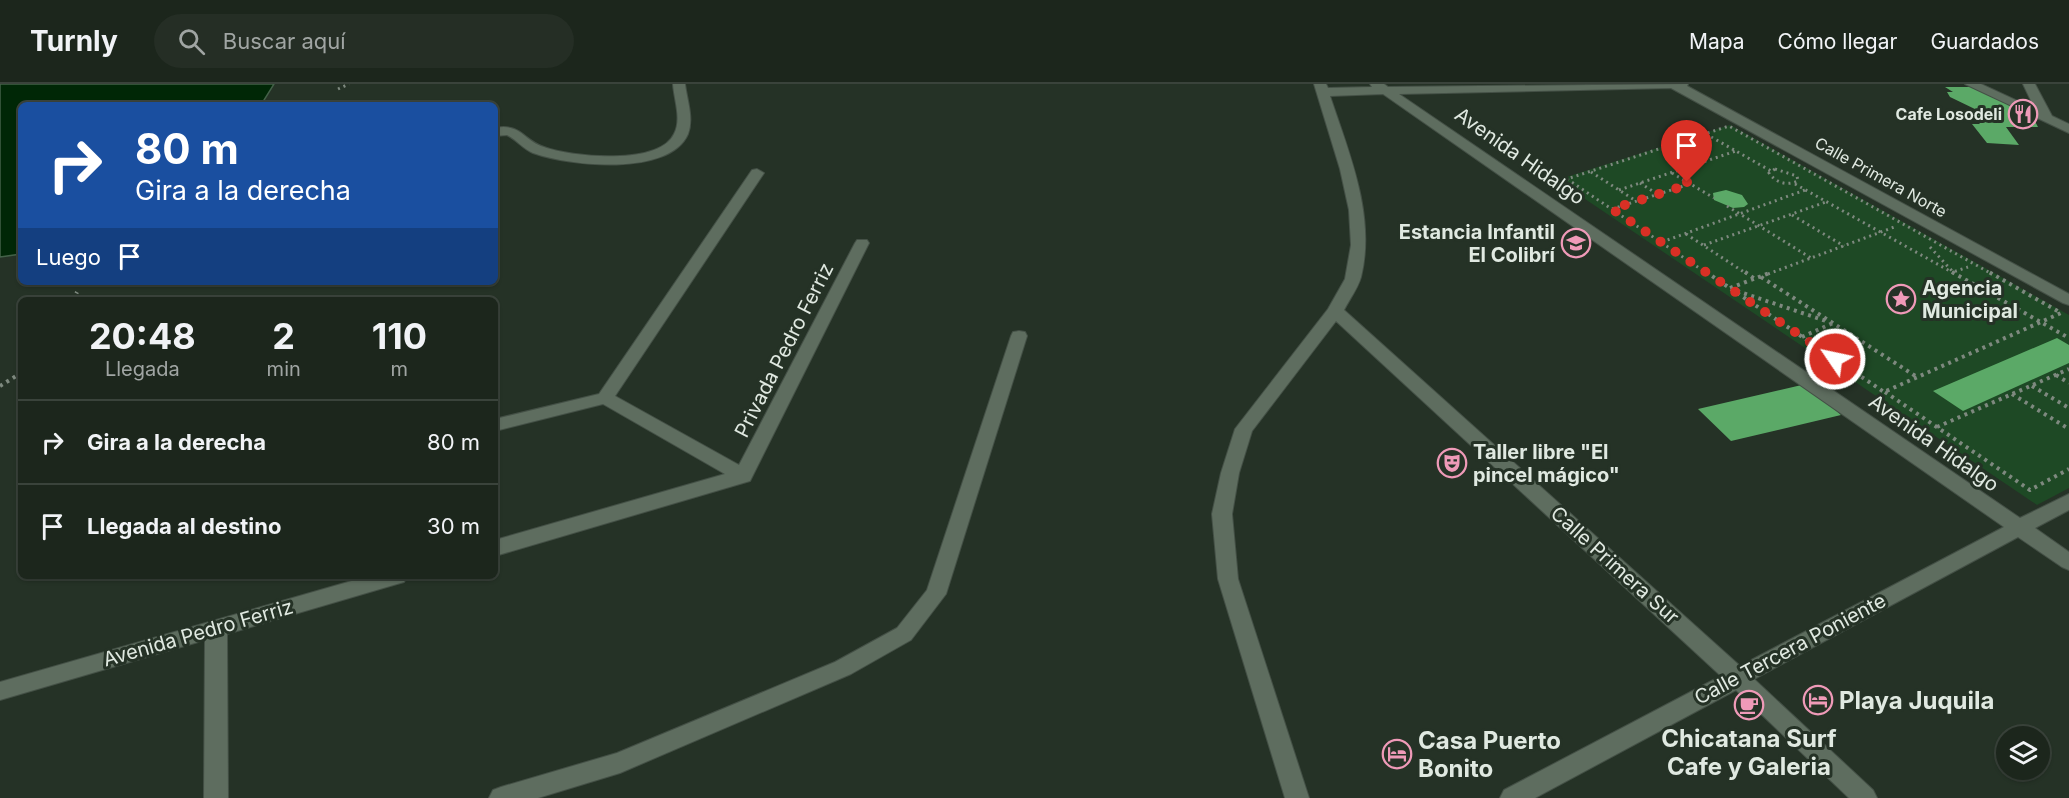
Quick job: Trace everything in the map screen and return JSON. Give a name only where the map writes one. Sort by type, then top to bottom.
[{"type":"street","points":[[498,131],[505,129],[517,133],[524,142],[536,150],[564,158],[652,156],[671,147],[682,133],[684,116],[679,84]]},
{"type":"street","points":[[1971,84],[2069,129]]},
{"type":"street","points":[[2029,84],[2046,117]]},
{"type":"street","points":[[1297,798],[1228,579],[1222,514],[1230,473],[1244,429],[1335,310],[1353,279],[1359,244],[1356,210],[1347,170],[1322,88],[1677,85]]},
{"type":"street","name":"Calle Primera Norte","points":[[1677,85],[2069,300]]},
{"type":"street","name":"Avenida Hidalgo","points":[[1383,88],[2069,562]]},
{"type":"street","points":[[498,424],[605,398],[757,173]]},
{"type":"street","name":"Privada Pedro Ferriz","points":[[743,476],[862,243]]},
{"type":"street","name":"Calle Primera Sur","points":[[1335,310],[1737,677],[1865,798]]},
{"type":"street","points":[[501,798],[620,763],[843,668],[904,634],[936,594],[1019,336]]},
{"type":"street","points":[[605,398],[743,476]]},
{"type":"street","points":[[498,547],[743,476]]},
{"type":"street","name":"Calle Tercera Poniente","points":[[1512,798],[2069,501]]},
{"type":"street","name":"Avenida Pedro Ferriz","points":[[0,691],[387,579]]},
{"type":"street","points":[[216,628],[216,798]]},
{"type":"path","points":[[338,89],[349,84]]},
{"type":"path","points":[[1884,392],[2061,313],[1729,126],[1567,179],[1662,242],[1802,337],[1884,392],[2031,490],[2069,469]]},
{"type":"path","points":[[1706,134],[1771,171],[1790,172],[1799,179],[1795,184]]},
{"type":"path","points":[[1666,147],[1696,164]]},
{"type":"path","points":[[1619,190],[1736,151]]},
{"type":"path","points":[[1590,171],[1636,201]]},
{"type":"path","points":[[1771,171],[1769,176],[1775,180],[1795,184],[1827,201],[2069,338]]},
{"type":"path","points":[[1671,172],[1714,198]]},
{"type":"path","points":[[1640,183],[1658,194]]},
{"type":"path","points":[[1612,209],[1690,184]]},
{"type":"path","points":[[1662,242],[1806,190]]},
{"type":"path","points":[[1704,245],[1827,201]]},
{"type":"path","points":[[1727,206],[1811,258]]},
{"type":"path","points":[[1791,214],[1844,246]]},
{"type":"path","points":[[1730,288],[1903,224]]},
{"type":"path","points":[[1915,231],[1953,272]]},
{"type":"path","points":[[1685,233],[1755,279]]},
{"type":"path","points":[[1953,272],[1974,264]]},
{"type":"path","points":[[1761,277],[1917,377]]},
{"type":"path","points":[[1730,288],[1833,323]]},
{"type":"path","points":[[74,297],[77,292]]},
{"type":"path","points":[[1802,337],[1833,323]]},
{"type":"path","points":[[1937,427],[2069,369]]},
{"type":"path","points":[[0,386],[18,375]]},
{"type":"path","points":[[2056,375],[2069,382]]},
{"type":"path","points":[[2031,386],[2069,408]]},
{"type":"path","points":[[2012,394],[2069,429]]},
{"type":"shaded area","points":[[0,84],[274,84],[263,102],[18,102],[18,254],[0,257]]},
{"type":"shaded area","points":[[1730,125],[2069,315],[2069,488],[2037,505],[1557,180]]},
{"type":"building","points":[[1945,87],[1973,87],[2031,114],[2038,127],[2006,127],[2019,145],[1987,143],[1972,124],[1980,124],[1970,113],[1979,111],[1950,97],[1947,92],[1953,92]]},
{"type":"building","points":[[1726,190],[1742,195],[1748,204],[1744,207],[1733,208],[1714,200],[1713,193]]},
{"type":"building","points":[[2057,338],[2069,345],[2069,363],[1963,411],[1933,391]]},
{"type":"building","points":[[1806,384],[1841,415],[1731,441],[1698,409]]},
{"type":"place","name":"Cafe Losodeli","points":[[2023,114]]},
{"type":"place","name":"Estancia Infantil El Colibrí","points":[[1576,243]]},
{"type":"place","name":"Agencia Municipal","points":[[1901,299]]},
{"type":"place","name":"Taller libre \"El pincel mágico\"","points":[[1452,463]]},
{"type":"place","name":"Playa Juquila","points":[[1818,700]]},
{"type":"place","name":"Chicatana Surf Cafe y Galeria","points":[[1749,705]]},
{"type":"place","name":"Casa Puerto Bonito","points":[[1397,754]]},
{"type":"route","points":[[1687,182],[1690,184],[1612,209],[1835,359]]}]
